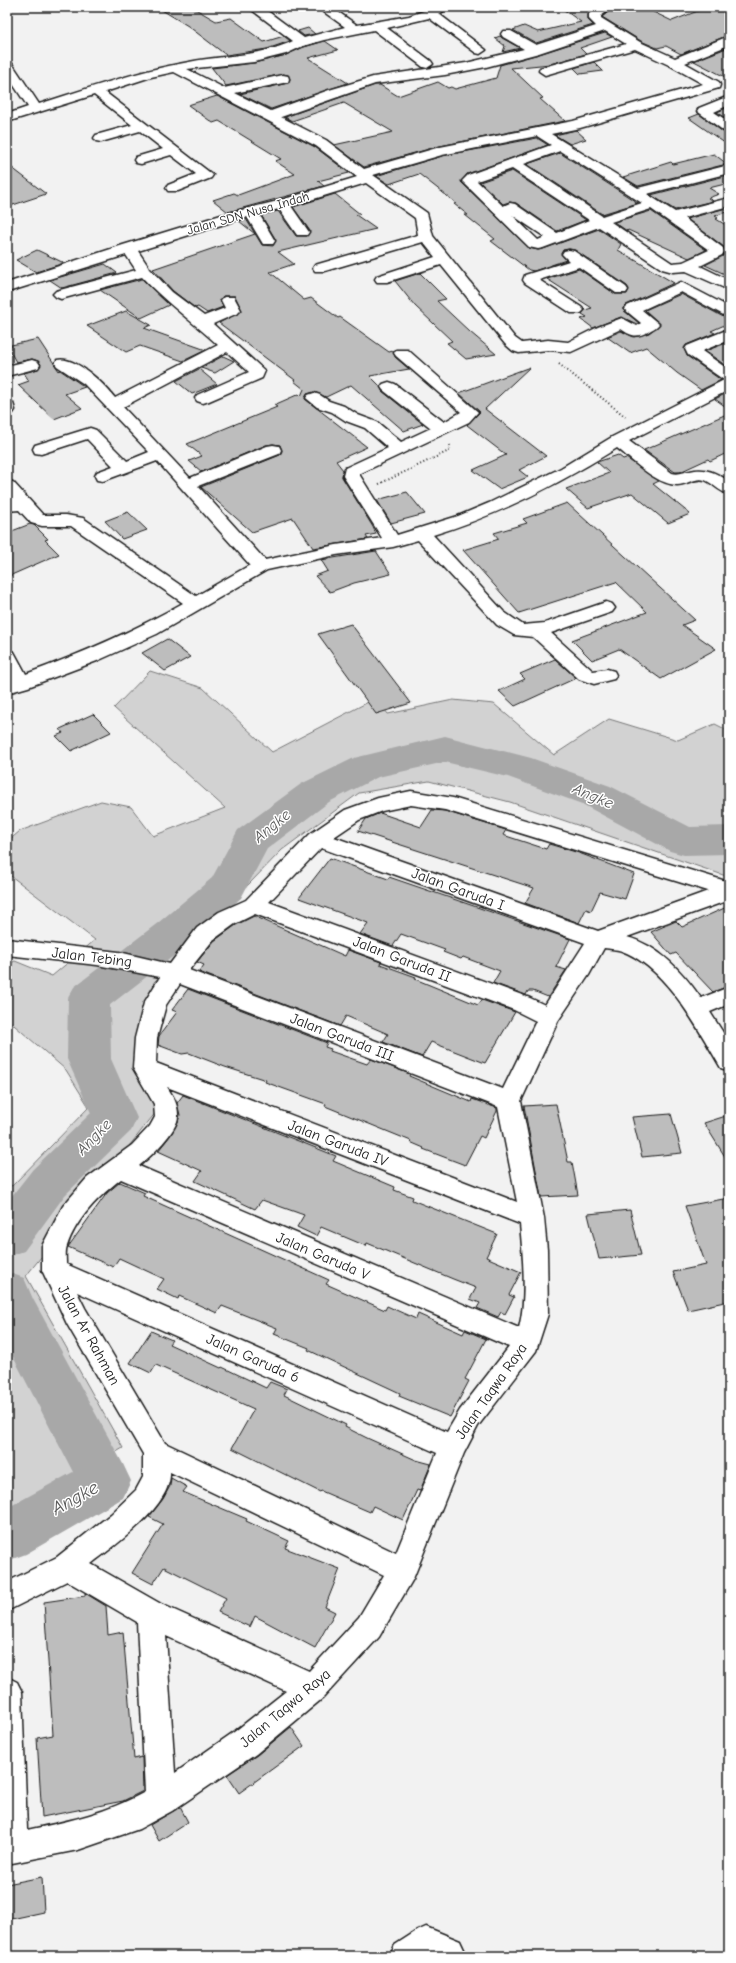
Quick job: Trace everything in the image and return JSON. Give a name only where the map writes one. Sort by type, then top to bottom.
[{"type":"street","points":[[254,7],[299,40],[299,43]]},
{"type":"street","points":[[323,7],[354,29]]},
{"type":"street","points":[[7,118],[148,74],[175,68],[254,58],[282,51],[299,43],[354,29],[378,27],[431,14],[444,7]]},
{"type":"street","points":[[607,7],[594,16],[606,27],[636,45],[676,63],[714,86],[729,92]]},
{"type":"street","points":[[431,14],[480,50]]},
{"type":"street","points":[[378,27],[427,64]]},
{"type":"street","points":[[270,116],[394,76],[445,71],[540,49],[606,27]]},
{"type":"street","points":[[507,34],[573,63]]},
{"type":"street","points":[[676,63],[729,40]]},
{"type":"street","points":[[545,71],[636,45]]},
{"type":"street","points":[[7,65],[36,109]]},
{"type":"street","points":[[175,68],[321,143],[422,216],[426,237],[514,345],[519,348],[548,345],[571,347],[603,330],[622,324],[636,332],[651,324],[632,309],[681,286],[729,313]]},
{"type":"street","points":[[223,92],[283,79]]},
{"type":"street","name":"Jalan SDN Nusa Indah","points":[[11,287],[128,248],[250,211],[283,204],[440,151],[575,125],[714,86]]},
{"type":"street","points":[[95,90],[206,175],[172,188]]},
{"type":"street","points":[[706,110],[729,100]]},
{"type":"street","points":[[706,110],[729,121]]},
{"type":"street","points":[[706,110],[704,112],[729,128]]},
{"type":"street","points":[[101,138],[142,126]]},
{"type":"street","points":[[513,163],[667,266],[675,268],[688,266],[717,252],[716,241],[671,217],[540,132]]},
{"type":"street","points":[[562,146],[469,180],[553,240],[580,262],[621,290]]},
{"type":"street","points":[[140,160],[174,150]]},
{"type":"street","points":[[634,192],[729,169]]},
{"type":"street","points":[[671,217],[729,202]]},
{"type":"street","points":[[283,204],[302,232]]},
{"type":"street","points":[[553,240],[652,204]]},
{"type":"street","points":[[250,211],[268,241]]},
{"type":"street","points":[[320,268],[426,237]]},
{"type":"street","points":[[128,248],[146,272],[167,295],[203,322],[256,369],[257,373],[248,380],[203,398]]},
{"type":"street","points":[[382,279],[443,259]]},
{"type":"street","points":[[576,310],[533,283],[530,278],[580,262]]},
{"type":"street","points":[[688,266],[729,286]]},
{"type":"street","points":[[61,294],[146,272]]},
{"type":"street","points":[[203,322],[232,310],[229,300]]},
{"type":"street","points":[[729,334],[693,349],[694,352],[729,378]]},
{"type":"street","points":[[113,406],[228,344]]},
{"type":"street","points":[[393,542],[351,476],[351,472],[398,448],[463,419],[470,412],[402,353]]},
{"type":"street","points":[[63,363],[90,381],[106,396],[113,406],[160,454],[262,566]]},
{"type":"street","points":[[7,370],[32,364]]},
{"type":"street","points":[[7,656],[14,685],[90,658],[150,630],[262,566],[328,552],[393,542],[464,520],[528,492],[567,472],[618,440],[729,384]]},
{"type":"street","points":[[389,387],[440,430]]},
{"type":"street","points":[[314,398],[323,404],[338,409],[346,415],[371,425],[398,448]]},
{"type":"street","points":[[41,449],[90,434],[124,468]]},
{"type":"street","points":[[618,440],[666,477],[678,480],[693,475],[708,475],[727,485]]},
{"type":"street","points":[[187,485],[274,450]]},
{"type":"street","points":[[103,476],[160,454]]},
{"type":"street","points":[[7,486],[15,505],[34,518],[39,520],[67,519],[77,522],[196,604]]},
{"type":"street","points":[[422,534],[507,625],[522,632],[537,631],[606,608]]},
{"type":"street","points":[[537,631],[586,675],[594,678],[607,675]]},
{"type":"street","points":[[144,1068],[146,1038],[155,1003],[175,973],[205,934],[227,918],[254,905],[317,839],[352,815],[378,805],[411,798],[446,803],[729,891]]},
{"type":"street","name":"Jalan Garuda I","points":[[317,839],[598,939]]},
{"type":"street","points":[[509,1101],[549,1017],[581,969],[598,939],[729,891]]},
{"type":"street","name":"Jalan Garuda II","points":[[254,905],[493,993],[549,1017]]},
{"type":"street","points":[[598,939],[628,945],[649,958],[665,971],[696,1009],[729,1062]]},
{"type":"street","name":"Jalan Tebing","points":[[7,947],[95,956],[148,965],[175,973]]},
{"type":"street","name":"Jalan Garuda III","points":[[175,973],[509,1101]]},
{"type":"street","points":[[696,1009],[729,995]]},
{"type":"street","name":"Jalan Ar Rahman","points":[[7,1597],[68,1566],[121,1523],[146,1499],[157,1478],[156,1452],[76,1316],[54,1270],[54,1246],[72,1213],[96,1185],[140,1152],[158,1133],[167,1117],[165,1103],[144,1068]]},
{"type":"street","name":"Jalan Garuda IV","points":[[144,1068],[532,1218]]},
{"type":"street","name":"Jalan Taqwa Raya","points":[[10,1848],[78,1835],[121,1821],[161,1800],[245,1743],[313,1688],[369,1627],[403,1570],[453,1447],[469,1418],[527,1343],[535,1314],[536,1284],[532,1218],[509,1101]]},
{"type":"street","name":"Jalan Garuda V","points":[[119,1168],[527,1343]]},
{"type":"street","name":"Jalan Garuda 6","points":[[54,1270],[453,1447]]},
{"type":"street","points":[[156,1452],[403,1570]]},
{"type":"street","points":[[68,1566],[151,1614],[313,1688]]},
{"type":"street","points":[[151,1614],[161,1800]]},
{"type":"street","points":[[7,1692],[10,1848]]},
{"type":"street","points":[[406,1956],[426,1943],[449,1952],[452,1956]]},
{"type":"path","points":[[537,347],[641,428]]},
{"type":"path","points":[[362,492],[451,450],[451,446],[440,430]]},
{"type":"shaded area","points":[[150,671],[203,688],[272,752],[376,698],[388,714],[453,700],[494,704],[554,755],[609,719],[678,740],[715,724],[729,731],[729,877],[510,802],[429,781],[359,793],[282,850],[154,982],[150,1061],[160,1107],[26,1276],[123,1448],[7,1517],[7,1183],[12,1186],[89,1107],[66,1070],[7,1019],[7,965],[15,961],[52,976],[95,940],[7,873],[7,842],[20,831],[101,801],[131,807],[153,836],[225,808],[114,708]]},
{"type":"building","points":[[157,7],[192,7],[216,21],[231,18],[264,42],[284,36],[290,41],[267,49],[226,55],[188,26]]},
{"type":"building","points":[[560,7],[596,7],[588,14],[588,20],[593,25],[536,43],[513,30],[524,26],[538,32],[581,22]]},
{"type":"building","points":[[614,7],[643,7],[672,21],[708,7],[729,7],[729,35],[681,54],[666,46],[657,48],[641,41],[602,17]]},
{"type":"building","points":[[308,28],[315,34],[304,36],[298,31]]},
{"type":"building","points":[[605,33],[612,37],[580,48],[586,54],[550,64],[511,68],[543,98],[540,99],[565,121],[440,146],[364,167],[334,145],[393,132],[344,103],[292,121],[285,117],[375,85],[380,85],[398,96],[438,82],[448,88],[451,87],[455,89],[496,78],[500,65]]},
{"type":"building","points":[[500,36],[520,48],[503,52],[505,46],[495,38]]},
{"type":"building","points":[[325,41],[338,50],[308,58],[348,83],[271,109],[240,94],[288,83],[290,79],[288,75],[283,74],[226,86],[212,68],[254,63],[286,55],[304,47]]},
{"type":"building","points":[[729,47],[729,79],[694,61]]},
{"type":"building","points":[[594,62],[603,71],[580,74],[574,68]]},
{"type":"building","points":[[217,96],[315,147],[349,173],[318,181],[324,186],[228,212],[213,200],[234,193],[238,195],[295,174],[275,161],[281,159],[219,121],[213,123],[188,105]]},
{"type":"building","points":[[729,107],[729,120],[717,112]]},
{"type":"building","points":[[699,114],[723,132],[729,133],[729,146],[689,118]]},
{"type":"building","points":[[576,130],[586,139],[570,144],[555,135]]},
{"type":"building","points":[[537,138],[548,145],[467,174],[461,182],[529,248],[538,250],[543,249],[599,229],[621,244],[618,250],[674,283],[626,305],[623,308],[623,310],[639,323],[637,324],[621,317],[593,328],[581,319],[587,317],[582,314],[585,310],[592,308],[547,279],[579,269],[615,294],[627,294],[629,289],[627,286],[575,250],[563,250],[561,254],[566,260],[534,271],[529,270],[491,241],[495,239],[465,215],[468,215],[454,204],[456,203],[419,174],[389,184],[376,176],[442,156]]},
{"type":"building","points":[[560,153],[638,203],[602,214],[527,164]]},
{"type":"building","points":[[714,154],[727,164],[638,186],[623,177],[671,162],[673,164]]},
{"type":"building","points":[[7,164],[46,194],[7,207]]},
{"type":"building","points":[[512,171],[586,220],[557,231],[516,203],[509,202],[503,204],[480,182]]},
{"type":"building","points":[[729,175],[729,183],[709,188],[719,194],[708,198],[713,201],[675,210],[651,195]]},
{"type":"building","points":[[335,194],[360,214],[356,215],[376,229],[278,252],[294,264],[270,272],[304,300],[311,298],[389,352],[393,351],[395,357],[409,369],[370,376],[380,386],[382,391],[423,424],[404,431],[351,385],[326,397],[314,392],[307,394],[305,399],[367,447],[336,461],[343,470],[342,477],[376,534],[366,536],[368,539],[313,548],[293,518],[252,532],[201,487],[280,455],[282,451],[280,445],[266,445],[202,472],[189,461],[202,456],[187,444],[277,407],[274,405],[299,394],[301,396],[304,389],[294,381],[295,380],[219,323],[242,311],[235,296],[223,296],[220,300],[223,307],[207,313],[198,307],[195,308],[173,291],[153,269],[255,234],[239,221],[246,219],[262,245],[273,246],[276,240],[261,215],[278,211],[296,236],[307,236],[310,231],[293,207]]},
{"type":"building","points":[[726,208],[729,211],[715,216],[718,218],[716,219],[729,227],[729,276],[705,265],[723,256],[725,252],[724,247],[687,219]]},
{"type":"building","points":[[651,211],[706,250],[689,258],[628,230],[627,231],[614,222]]},
{"type":"building","points":[[37,250],[64,263],[36,272],[16,260]]},
{"type":"building","points":[[105,264],[117,273],[62,288],[50,280]]},
{"type":"building","points":[[420,273],[446,299],[437,301],[496,354],[466,359],[447,343],[452,341],[415,306],[395,281]]},
{"type":"building","points":[[142,279],[169,305],[141,318],[100,290]]},
{"type":"building","points":[[681,294],[729,320],[729,323],[711,331],[715,333],[686,345],[684,348],[687,356],[721,380],[701,390],[677,373],[646,347],[630,353],[607,337],[621,331],[634,337],[649,333],[660,324],[645,310]]},
{"type":"building","points":[[126,311],[151,325],[144,328],[206,350],[183,361],[140,346],[126,352],[87,326]]},
{"type":"building","points":[[38,339],[59,371],[60,370],[85,387],[65,394],[82,408],[54,419],[18,385],[29,381],[24,373],[38,369],[41,364],[32,359],[16,362],[7,346]]},
{"type":"building","points":[[729,342],[729,368],[705,351]]},
{"type":"building","points":[[223,356],[234,361],[215,373],[201,368]]},
{"type":"building","points":[[530,367],[485,409],[546,456],[519,470],[528,477],[499,489],[473,470],[506,455],[467,425],[480,412],[459,393]]},
{"type":"building","points":[[199,369],[217,384],[192,394],[176,381]]},
{"type":"building","points":[[729,392],[729,409],[715,399]]},
{"type":"building","points":[[729,413],[729,452],[710,461],[708,459],[680,472],[675,472],[644,450]]},
{"type":"building","points":[[618,455],[623,459],[626,458],[659,481],[653,484],[690,514],[668,523],[632,493],[588,508],[566,489],[609,473],[597,462]]},
{"type":"building","points":[[407,492],[425,514],[391,523],[377,500]]},
{"type":"building","points":[[567,503],[695,620],[682,625],[716,649],[661,679],[619,649],[592,660],[572,640],[647,612],[616,582],[519,613],[463,550],[499,539],[494,533],[527,523],[523,519]]},
{"type":"building","points":[[128,512],[147,530],[122,539],[105,521]]},
{"type":"building","points":[[30,524],[34,525],[48,539],[45,540],[59,554],[7,577],[7,533]]},
{"type":"building","points":[[376,551],[391,574],[354,583],[330,592],[315,576],[328,571],[321,560]]},
{"type":"building","points":[[351,624],[411,703],[376,714],[318,634]]},
{"type":"building","points":[[167,639],[190,657],[165,671],[142,653]]},
{"type":"building","points":[[555,659],[576,678],[515,706],[499,691],[525,679],[520,674]]},
{"type":"building","points":[[93,714],[111,732],[71,751],[56,736],[63,733],[60,729]]},
{"type":"building","points":[[432,810],[445,811],[506,830],[503,835],[546,849],[549,844],[579,853],[634,874],[625,899],[600,892],[591,911],[586,909],[579,923],[525,903],[534,888],[358,831],[366,819],[380,813],[421,827]]},
{"type":"building","points":[[330,858],[388,879],[389,877],[570,939],[556,967],[566,970],[548,997],[533,991],[528,991],[526,995],[493,983],[500,971],[463,957],[461,959],[443,952],[445,950],[401,934],[393,946],[360,934],[368,923],[299,898]]},
{"type":"building","points":[[729,906],[729,986],[713,992],[676,953],[671,955],[651,932],[676,921],[682,927]]},
{"type":"building","points":[[254,916],[345,956],[348,950],[381,962],[380,964],[416,977],[415,979],[478,1005],[482,1000],[515,1012],[485,1063],[431,1042],[422,1057],[383,1042],[388,1034],[346,1016],[340,1026],[199,972],[204,965],[197,962],[214,941],[236,925]]},
{"type":"building","points":[[188,989],[327,1043],[325,1047],[331,1049],[330,1051],[367,1064],[371,1059],[410,1074],[409,1076],[471,1102],[472,1099],[497,1108],[497,1111],[484,1138],[480,1136],[465,1165],[423,1149],[424,1148],[410,1142],[411,1141],[325,1106],[326,1104],[265,1082],[266,1080],[225,1067],[189,1053],[182,1054],[158,1045],[159,1036],[177,1012],[172,1010]]},
{"type":"building","points":[[183,1095],[336,1156],[333,1161],[395,1187],[394,1190],[413,1197],[412,1200],[497,1234],[486,1257],[521,1272],[509,1295],[514,1297],[505,1314],[501,1312],[498,1317],[477,1308],[480,1303],[470,1299],[476,1288],[367,1243],[366,1246],[321,1227],[316,1236],[297,1227],[304,1215],[262,1200],[255,1209],[195,1181],[202,1171],[158,1151],[170,1136],[178,1122],[180,1115],[177,1103]]},
{"type":"building","points":[[556,1104],[568,1162],[572,1162],[578,1195],[541,1197],[524,1106]]},
{"type":"building","points":[[671,1114],[682,1153],[642,1157],[632,1117]]},
{"type":"building","points":[[729,1115],[729,1163],[704,1123]]},
{"type":"building","points":[[120,1182],[145,1193],[143,1196],[329,1280],[326,1284],[385,1310],[387,1306],[416,1319],[418,1314],[463,1334],[465,1330],[486,1339],[465,1379],[469,1381],[450,1417],[399,1396],[400,1393],[308,1350],[309,1348],[274,1334],[277,1328],[222,1306],[217,1313],[179,1296],[178,1299],[157,1289],[164,1279],[119,1258],[113,1267],[68,1247],[107,1193]]},
{"type":"building","points":[[729,1198],[729,1301],[688,1310],[673,1272],[706,1265],[685,1206]]},
{"type":"building","points":[[630,1210],[641,1255],[599,1259],[588,1214]]},
{"type":"building","points":[[151,1331],[172,1340],[169,1344],[266,1388],[270,1382],[287,1389],[284,1395],[346,1425],[345,1427],[416,1460],[431,1464],[420,1491],[417,1490],[403,1520],[373,1506],[370,1512],[321,1491],[320,1492],[232,1448],[254,1409],[156,1365],[151,1373],[130,1363]]},
{"type":"building","points":[[171,1478],[187,1487],[183,1492],[247,1519],[246,1521],[289,1541],[285,1548],[340,1569],[325,1607],[335,1612],[315,1648],[255,1616],[250,1627],[218,1612],[226,1598],[164,1567],[153,1584],[132,1573],[163,1524],[149,1517],[163,1499],[170,1486]]},
{"type":"building","points":[[85,1593],[106,1606],[108,1635],[123,1632],[134,1759],[142,1757],[143,1791],[123,1801],[42,1817],[37,1738],[53,1735],[44,1602],[85,1596]]},
{"type":"building","points":[[291,1727],[304,1746],[239,1793],[227,1775],[257,1755]]},
{"type":"building","points":[[180,1807],[188,1822],[159,1841],[150,1825]]},
{"type":"building","points":[[42,1877],[44,1912],[7,1920],[7,1884]]},
{"type":"waterway","name":"Angke","points":[[7,1237],[49,1182],[115,1118],[89,1059],[89,998],[174,933],[227,888],[252,840],[315,793],[367,767],[445,749],[518,767],[596,795],[684,841],[729,840]]},
{"type":"waterway","name":"Angke","points":[[7,1293],[10,1303],[105,1481],[7,1536]]}]
